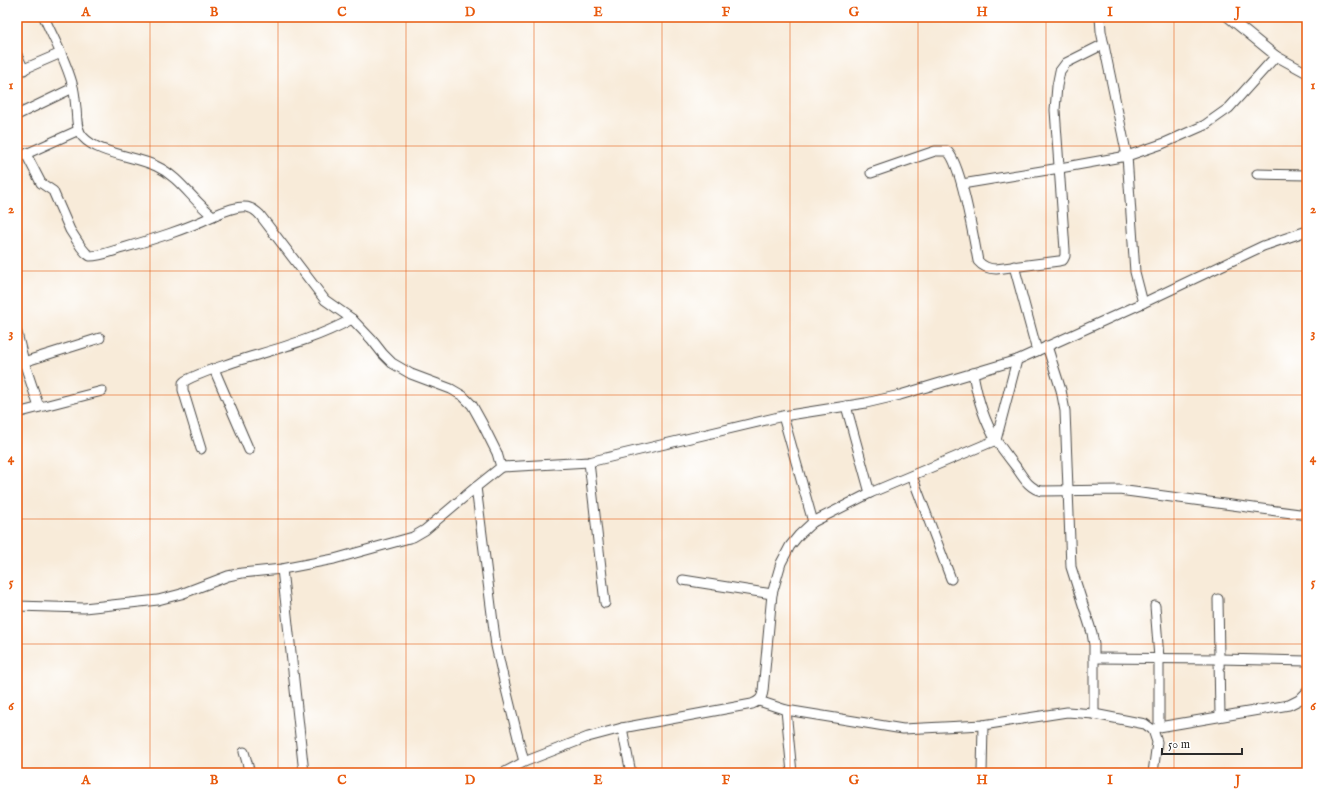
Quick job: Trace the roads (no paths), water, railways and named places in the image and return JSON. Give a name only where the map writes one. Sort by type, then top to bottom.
[{"type":"street","points":[[44,17],[65,62],[73,88],[78,130],[83,137],[94,146],[141,160],[166,171],[213,216]]},
{"type":"street","points":[[1100,17],[1104,44],[1127,156],[1135,272],[1143,303]]},
{"type":"street","points":[[1228,17],[1276,56],[1307,73]]},
{"type":"street","points":[[871,173],[935,151],[947,151],[953,157],[956,164],[962,184],[978,261],[983,266],[991,269],[1063,260],[1065,256],[1055,97],[1060,71],[1066,63],[1104,44]]},
{"type":"street","points":[[17,55],[20,71],[61,53]]},
{"type":"street","points":[[962,184],[1127,156],[1162,144],[1205,125],[1229,108],[1276,56]]},
{"type":"street","points":[[17,115],[73,88]]},
{"type":"street","points":[[78,130],[21,156],[41,183],[53,191],[70,230],[86,253],[90,256],[105,254],[152,240],[192,226],[213,216],[243,207],[248,207],[255,210],[325,300],[352,319],[392,363],[412,374],[451,389],[464,396],[472,405],[482,422],[502,467]]},
{"type":"street","points":[[1257,174],[1307,175]]},
{"type":"street","points":[[17,606],[84,608],[158,600],[180,594],[235,574],[282,569],[334,559],[413,538],[431,526],[476,487],[502,467],[589,462],[783,416],[866,403],[900,395],[1017,360],[1143,303],[1263,246],[1307,232]]},
{"type":"street","points":[[1014,266],[1036,351]]},
{"type":"street","points":[[201,449],[183,390],[183,383],[190,378],[214,369],[304,341],[352,319]]},
{"type":"street","points":[[17,333],[21,363],[39,407]]},
{"type":"street","points":[[21,363],[100,338]]},
{"type":"street","points":[[1047,346],[1061,390],[1065,411],[1071,567],[1092,633],[1094,658],[1094,714]]},
{"type":"street","points":[[996,440],[1017,360]]},
{"type":"street","points":[[214,369],[249,450]]},
{"type":"street","points":[[973,373],[986,422],[996,440],[1032,487],[1036,490],[1119,490],[1307,515]]},
{"type":"street","points":[[17,413],[102,391]]},
{"type":"street","points":[[846,406],[870,493]]},
{"type":"street","points":[[783,416],[813,522]]},
{"type":"street","points":[[503,773],[524,762],[588,738],[622,728],[752,704],[759,701],[762,697],[763,691],[772,594],[781,563],[790,546],[799,535],[813,522],[870,493],[996,440]]},
{"type":"street","points":[[589,462],[605,603]]},
{"type":"street","points":[[912,476],[951,579]]},
{"type":"street","points":[[476,487],[496,646],[524,762]]},
{"type":"street","points":[[282,569],[304,773]]},
{"type":"street","points":[[683,580],[772,594]]},
{"type":"street","points":[[1218,599],[1220,716]]},
{"type":"street","points":[[1153,773],[1157,742],[1156,729],[1159,658],[1155,606]]},
{"type":"street","points":[[1094,658],[1307,661]]},
{"type":"street","points":[[759,701],[786,710],[903,729],[982,726],[1067,712],[1094,714],[1145,724],[1156,729],[1220,716],[1289,705],[1300,700],[1307,692]]},
{"type":"street","points":[[786,710],[792,773]]},
{"type":"street","points":[[982,726],[982,773]]},
{"type":"street","points":[[622,728],[631,773]]},
{"type":"street","points":[[244,752],[250,773]]}]
